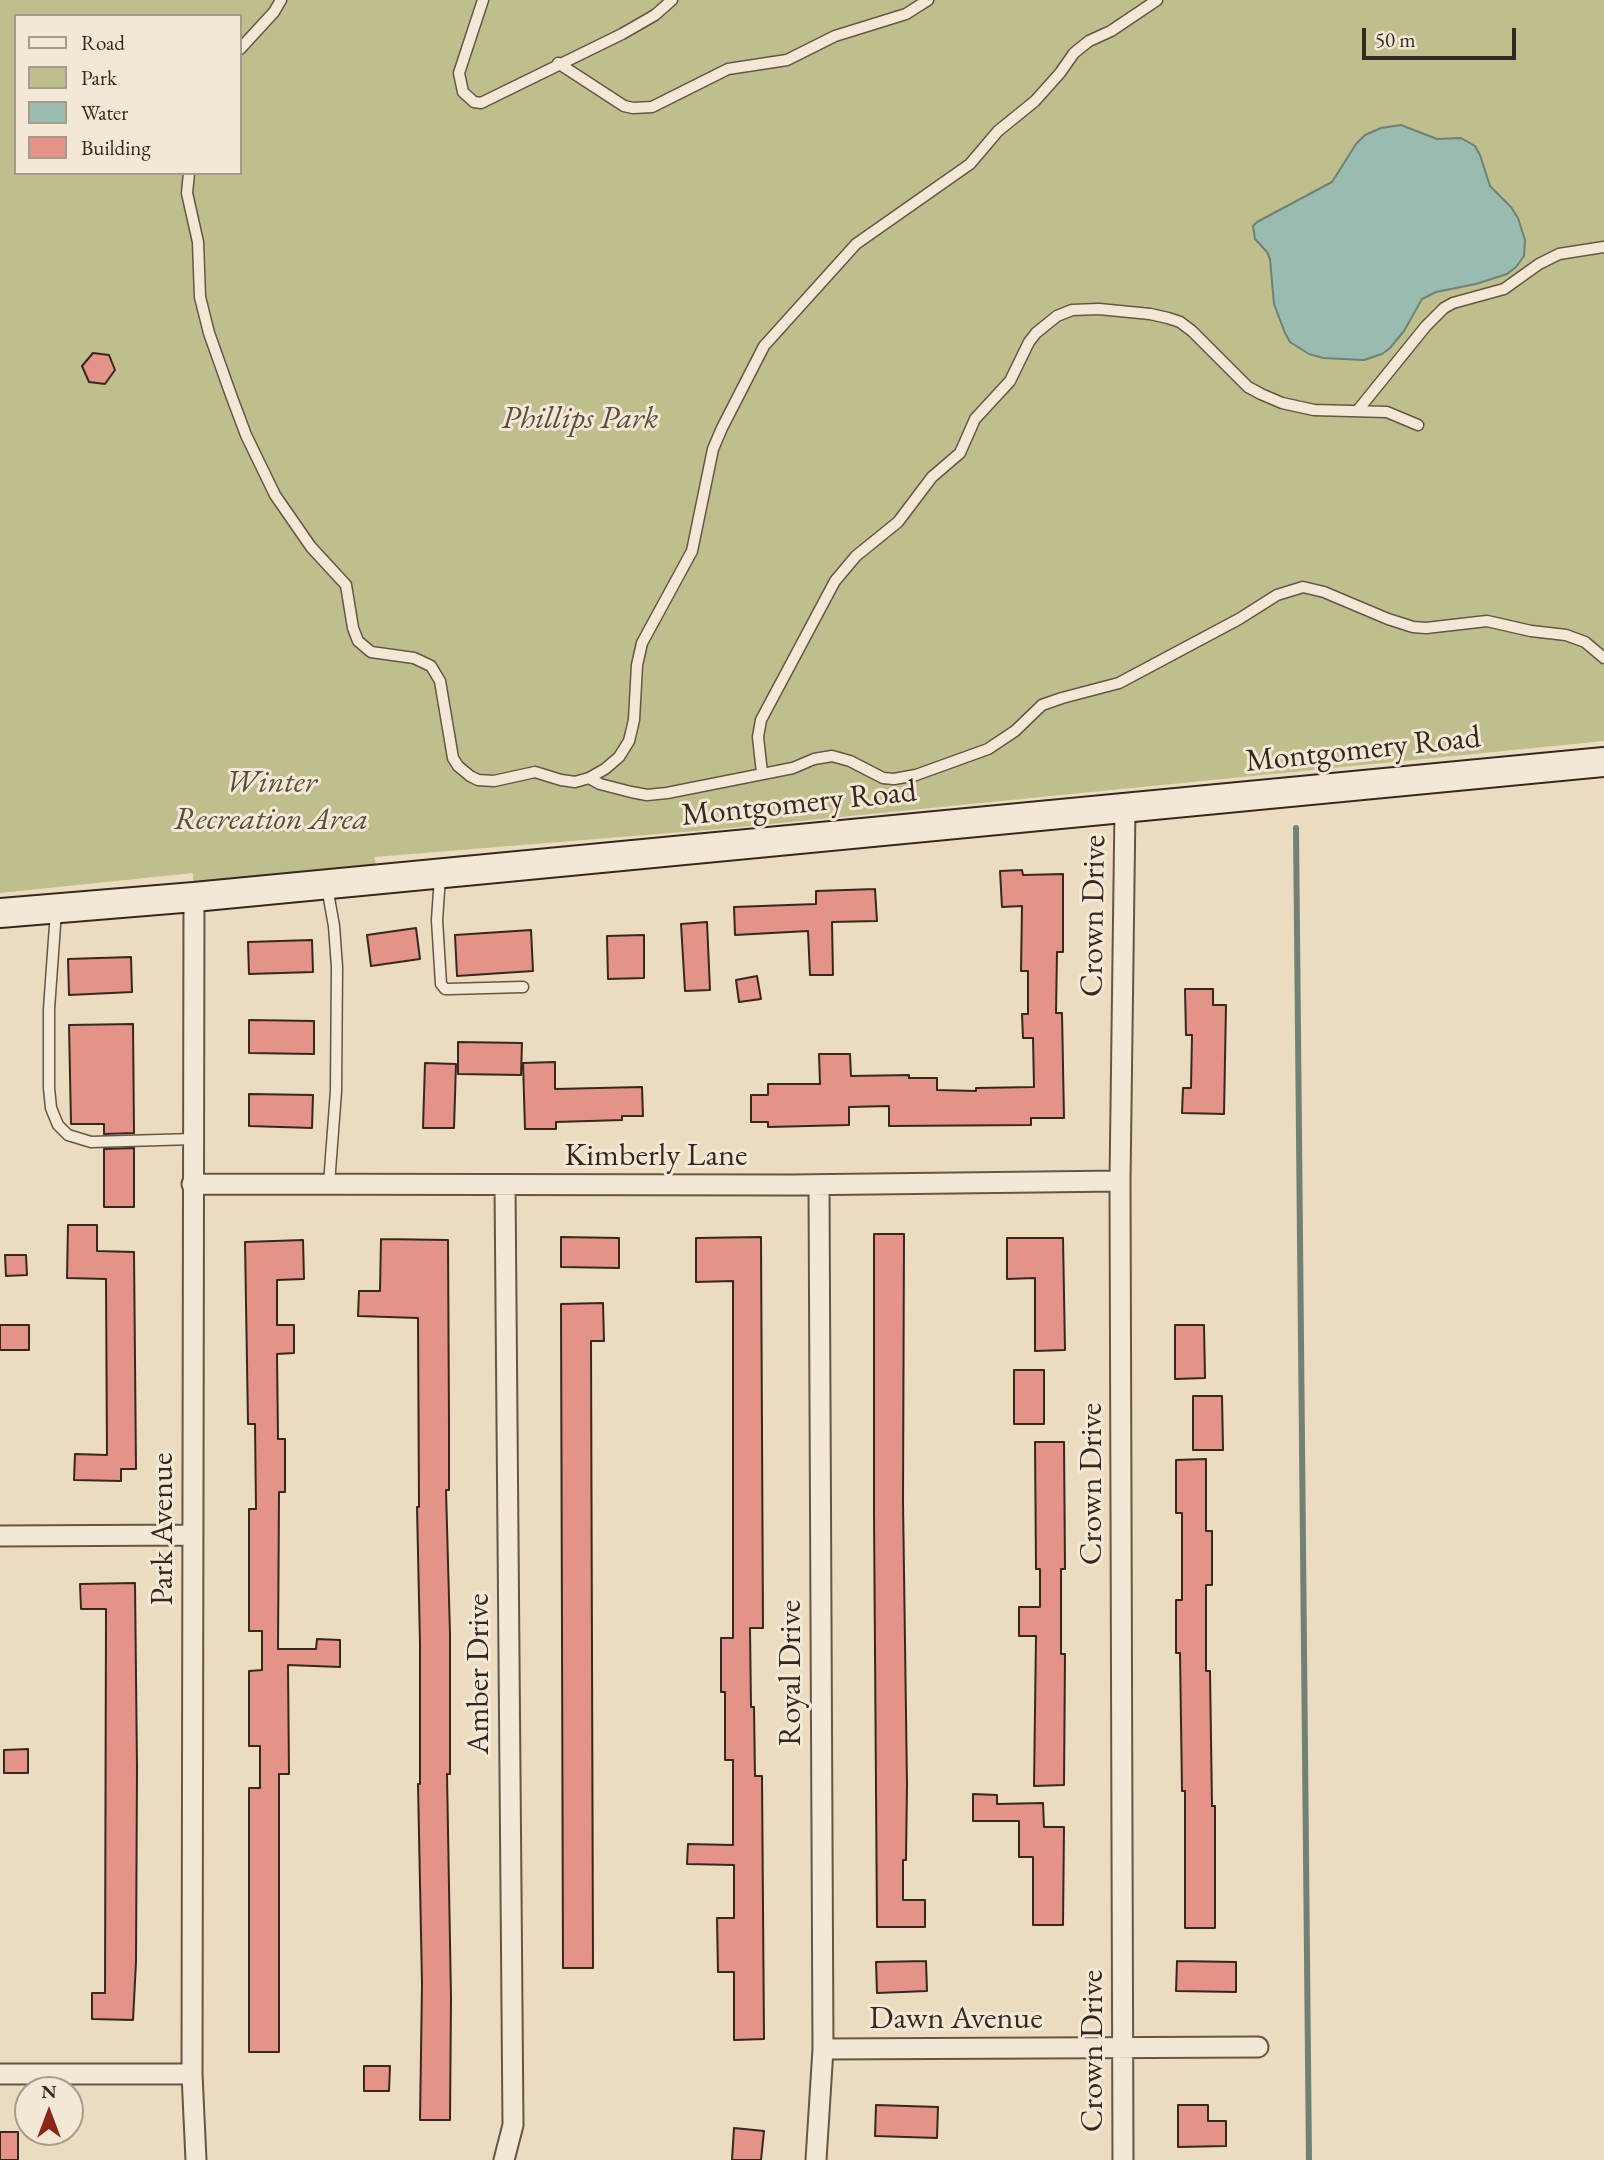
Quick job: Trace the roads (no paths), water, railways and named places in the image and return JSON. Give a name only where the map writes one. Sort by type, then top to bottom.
[{"type":"street","name":"Montgomery Road","points":[[0,913],[327,885],[1604,762]]},
{"type":"street","name":"Crown Drive","points":[[1123,2160],[1120,1181],[1125,808]]},
{"type":"street","name":"Park Avenue","points":[[194,897],[192,2074],[197,2160]]},
{"type":"street","name":"Kimberly Lane","points":[[192,1184],[819,1185],[1120,1181]]},
{"type":"street","name":"Royal Drive","points":[[816,2160],[823,2049],[819,1185]]},
{"type":"street","name":"Amber Drive","points":[[504,2160],[513,2125],[505,1186]]},
{"type":"street","points":[[0,1536],[193,1535]]},
{"type":"street","name":"Dawn Avenue","points":[[823,2049],[1258,2047]]},
{"type":"street","points":[[0,2074],[192,2074]]},
{"type":"lane","points":[[242,47],[268,19],[281,0]]},
{"type":"lane","points":[[484,0],[460,73],[463,92],[468,98],[481,103],[640,24],[672,0]]},
{"type":"lane","points":[[558,63],[624,106],[652,107],[728,69],[787,60],[835,36],[906,13],[928,0]]},
{"type":"lane","points":[[189,175],[187,193],[198,242],[200,297],[220,366],[246,435],[275,495],[311,547],[346,584],[353,628],[358,641],[372,652],[414,659],[431,666],[440,681],[453,758],[470,776],[478,780],[494,781],[535,772],[568,781],[589,778],[613,764],[629,741],[634,720],[636,672],[642,643],[692,551],[713,449],[764,346],[865,236],[970,164],[998,131],[1035,101],[1082,47],[1157,0]]},
{"type":"lane","points":[[1357,410],[1444,308],[1504,289],[1539,264],[1559,254],[1604,247]]},
{"type":"lane","points":[[762,773],[758,737],[761,720],[835,581],[856,556],[898,522],[932,477],[960,453],[981,412],[1010,381],[1029,342],[1048,322],[1072,310],[1082,309],[1150,314],[1168,318],[1180,322],[1192,331],[1248,387],[1261,394],[1297,407],[1387,412],[1418,425]]},
{"type":"lane","points":[[589,778],[600,785],[647,795],[690,790],[793,768],[832,755],[883,778],[916,775],[988,749],[1015,731],[1042,705],[1119,683],[1239,619],[1278,595],[1303,587],[1324,592],[1413,627],[1487,621],[1531,631],[1566,635],[1585,642],[1604,658]]},
{"type":"lane","points":[[440,874],[437,920],[441,984],[445,989],[523,987]]},
{"type":"lane","points":[[327,885],[337,967],[336,1091],[329,1184]]},
{"type":"lane","points":[[56,908],[49,1009],[49,1087],[51,1108],[58,1125],[68,1135],[91,1142],[194,1139]]},
{"type":"water","points":[[1401,125],[1437,139],[1461,138],[1475,146],[1490,186],[1518,218],[1525,240],[1524,256],[1507,274],[1436,292],[1422,299],[1404,331],[1382,354],[1364,360],[1323,358],[1309,354],[1290,342],[1285,333],[1274,304],[1270,259],[1255,239],[1253,226],[1332,182],[1356,144],[1365,135],[1381,128]]},
{"type":"waterway","points":[[1296,828],[1309,2160]]},
{"type":"park label","name":"Phillips Park","points":[[580,419]]},
{"type":"park label","name":"Winter Recreation Area","points":[[271,802]]}]
